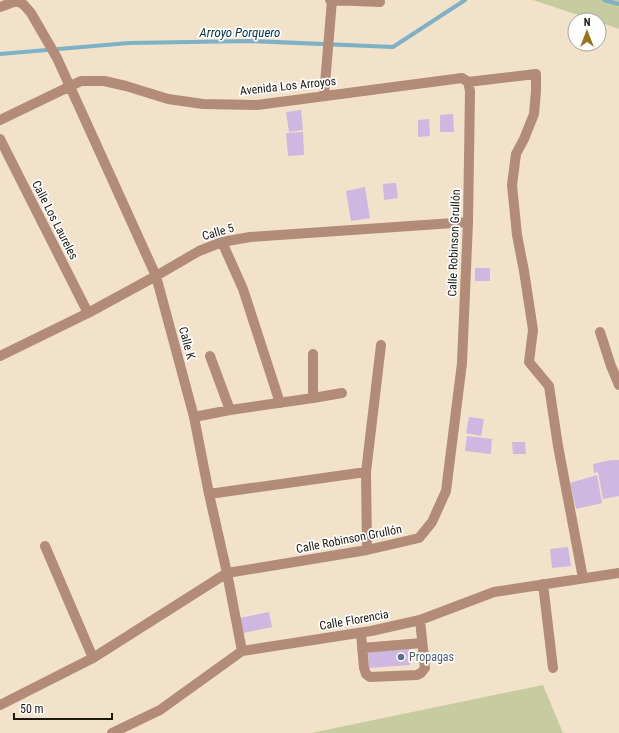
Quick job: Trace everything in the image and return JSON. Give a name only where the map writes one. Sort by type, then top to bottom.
[{"type":"street","points":[[0,6],[18,0]]},
{"type":"street","name":"Calle K","points":[[18,0],[24,4],[31,13],[57,58],[156,276],[194,417],[242,651]]},
{"type":"street","points":[[324,96],[331,0],[380,2]]},
{"type":"street","name":"Avenida Los Arroyos","points":[[0,120],[81,81],[104,81],[168,99],[203,104],[257,105],[462,78],[468,82],[536,74],[534,114],[516,154],[512,185],[517,235],[533,330],[529,362],[549,386],[558,446],[583,578]]},
{"type":"street","name":"Calle Robinson Grullón","points":[[0,705],[93,658],[227,573],[367,550],[419,538],[432,522],[446,491],[462,363],[468,222],[470,91],[468,82]]},
{"type":"street","name":"Calle Los Laureles","points":[[0,139],[88,313]]},
{"type":"street","name":"Calle 5","points":[[0,356],[88,313],[199,251],[222,242],[250,237],[468,222]]},
{"type":"street","points":[[222,242],[243,289],[280,403]]},
{"type":"street","points":[[600,332],[619,385]]},
{"type":"street","points":[[367,550],[366,472],[381,344]]},
{"type":"street","points":[[313,354],[313,398]]},
{"type":"street","points":[[210,356],[230,410]]},
{"type":"street","points":[[194,417],[342,393]]},
{"type":"street","points":[[209,494],[366,472]]},
{"type":"street","points":[[45,546],[93,658]]},
{"type":"street","name":"Calle Florencia","points":[[112,733],[160,710],[242,651],[361,633],[420,620],[494,592],[619,573]]},
{"type":"street","points":[[544,584],[553,668]]},
{"type":"street","points":[[361,633],[366,674],[370,677],[417,675],[422,673],[425,668],[420,620]]},
{"type":"street","points":[[362,648],[422,643]]},
{"type":"green space","points":[[533,0],[619,0],[619,29],[607,25],[607,12],[569,12]]},
{"type":"green space","points":[[543,685],[563,733],[311,733]]},
{"type":"building","points":[[301,110],[303,130],[289,132],[286,112]]},
{"type":"building","points":[[453,114],[454,132],[440,132],[440,115]]},
{"type":"building","points":[[429,119],[430,136],[418,137],[418,120]]},
{"type":"building","points":[[303,132],[304,155],[288,156],[286,133]]},
{"type":"building","points":[[396,183],[398,198],[384,200],[383,184]]},
{"type":"building","points":[[365,187],[370,218],[351,221],[346,191]]},
{"type":"building","points":[[475,268],[490,268],[490,281],[475,281]]},
{"type":"building","points":[[469,417],[484,419],[481,436],[466,433]]},
{"type":"building","points":[[467,436],[492,439],[491,454],[465,451]]},
{"type":"building","points":[[512,442],[525,442],[526,454],[513,454]]},
{"type":"building","points":[[611,460],[619,460],[619,496],[603,499],[598,472],[594,473],[593,464]]},
{"type":"building","points":[[597,475],[602,503],[576,509],[570,483]]},
{"type":"building","points":[[568,547],[571,566],[552,568],[550,549]]},
{"type":"building","points":[[269,612],[272,627],[243,633],[240,618]]},
{"type":"building","points":[[409,649],[410,665],[369,668],[368,651]]},
{"type":"waterway","name":"Arroyo Porquero","points":[[0,54],[129,43],[251,41],[393,47],[465,0]]},
{"type":"waterway","name":"Arroyo Porquero","points":[[604,0],[619,4]]},
{"type":"place","name":"Propagas","points":[[401,657]]}]
